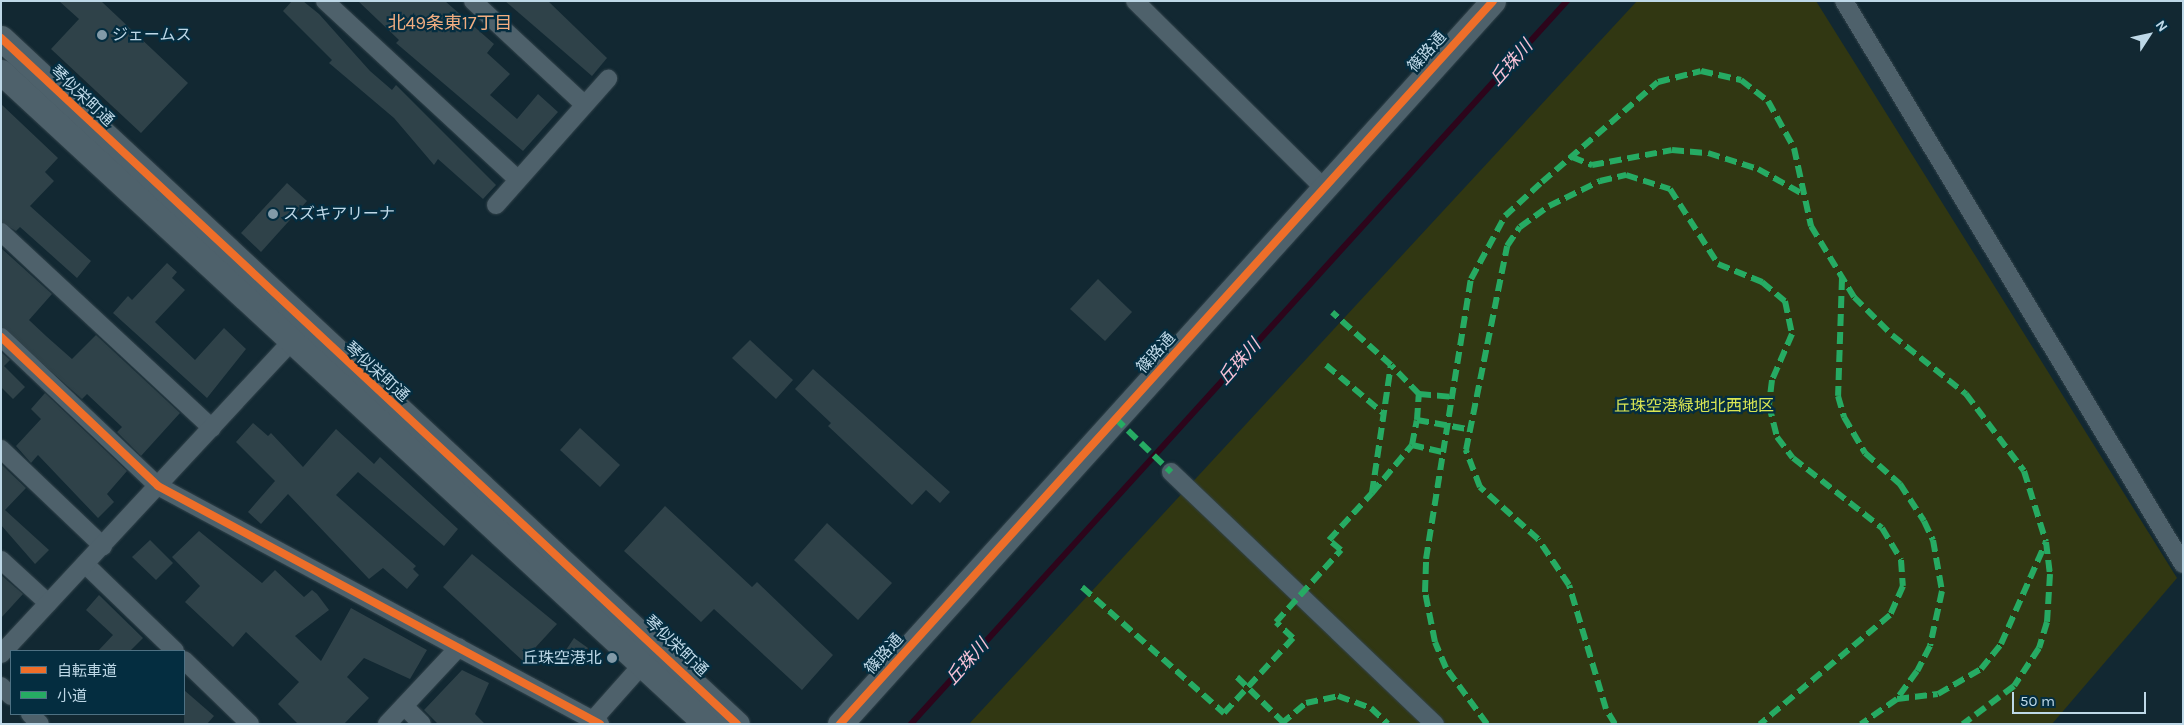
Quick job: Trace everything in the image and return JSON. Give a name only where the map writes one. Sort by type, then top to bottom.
[{"type":"street","points":[[325,1],[518,180]]},
{"type":"street","points":[[473,1],[584,104]]},
{"type":"street","points":[[1135,1],[1323,187]]},
{"type":"street","name":"篠路通","points":[[840,724],[1493,1]]},
{"type":"street","points":[[1844,1],[2183,564]]},
{"type":"street","name":"琴似栄町通","points":[[1,38],[298,334]]},
{"type":"street","name":"琴似栄町通","points":[[1,72],[298,334],[650,656],[737,724]]},
{"type":"street","points":[[496,205],[608,79]]},
{"type":"street","points":[[1,232],[212,428]]},
{"type":"street","points":[[1,654],[298,334]]},
{"type":"street","points":[[1,337],[158,486],[596,722],[650,656]]},
{"type":"street","points":[[1,449],[103,546]]},
{"type":"street","points":[[1171,472],[1435,724]]},
{"type":"street","points":[[1,560],[48,604]]},
{"type":"street","points":[[85,564],[174,650]]},
{"type":"street","points":[[388,724],[459,648]]},
{"type":"street","name":"琴似栄町通","points":[[650,656],[706,724]]},
{"type":"street","points":[[185,661],[250,724]]},
{"type":"street","points":[[1,686],[10,695]]},
{"type":"street","points":[[404,706],[422,724]]},
{"type":"street","points":[[31,715],[40,724]]},
{"type":"green space","name":"丘珠空港緑地北西地区","points":[[1637,1],[1816,1],[2177,578],[2052,724],[969,724]]},
{"type":"building","points":[[59,1],[101,1],[188,83],[141,133],[51,49],[79,19]]},
{"type":"building","points":[[292,1],[303,1],[319,14],[370,71],[392,90],[396,85],[496,185],[483,199],[438,159],[434,165],[394,118],[329,63],[332,60],[283,11]]},
{"type":"building","points":[[358,1],[445,1],[494,44],[487,53],[510,74],[490,95],[517,119],[538,94],[558,112],[523,151],[396,43],[399,40]]},
{"type":"building","points":[[505,1],[548,1],[607,58],[592,76]]},
{"type":"building","points":[[1,104],[58,158],[45,172],[54,181],[30,206],[91,261],[77,278],[20,227],[16,231],[1,222]]},
{"type":"building","points":[[287,183],[307,201],[261,252],[241,233]]},
{"type":"building","points":[[1,248],[52,294],[29,320],[46,336],[72,359],[96,335],[180,413],[141,456],[117,432],[122,427],[87,394],[82,399],[1,327]]},
{"type":"building","points":[[167,263],[177,272],[172,278],[185,290],[155,322],[195,360],[224,328],[246,349],[207,398],[113,313],[128,296],[132,300]]},
{"type":"building","points":[[1098,279],[1132,312],[1105,341],[1070,309]]},
{"type":"building","points":[[750,340],[793,380],[776,399],[732,358]]},
{"type":"building","points":[[1,352],[10,360],[4,366],[25,387],[13,399],[1,387]]},
{"type":"building","points":[[813,369],[950,492],[940,503],[926,490],[912,505],[828,426],[831,423],[795,389]]},
{"type":"building","points":[[45,393],[127,471],[107,494],[114,502],[98,518],[38,455],[31,463],[16,446],[41,419],[31,409]]},
{"type":"building","points":[[253,423],[268,436],[271,433],[303,467],[336,429],[374,464],[380,457],[458,529],[444,546],[358,472],[336,495],[416,566],[413,569],[419,575],[407,589],[383,568],[369,579],[288,494],[261,524],[248,512],[275,481],[236,442]]},
{"type":"building","points":[[580,428],[620,465],[600,487],[560,450]]},
{"type":"building","points":[[1,464],[26,488],[5,510],[49,550],[35,564],[1,525]]},
{"type":"building","points":[[665,506],[752,587],[757,582],[833,655],[802,690],[714,609],[701,622],[624,551]]},
{"type":"building","points":[[827,523],[892,583],[858,620],[794,560]]},
{"type":"building","points":[[199,531],[262,583],[275,570],[304,597],[312,590],[317,594],[329,610],[295,636],[321,661],[351,608],[427,650],[410,679],[364,658],[347,677],[369,698],[344,724],[298,724],[278,704],[299,682],[246,632],[233,647],[185,602],[200,586],[172,557]]},
{"type":"building","points":[[150,540],[173,563],[156,580],[132,557]]},
{"type":"building","points":[[472,554],[557,624],[523,661],[443,587]]},
{"type":"building","points":[[1,575],[23,594],[1,618]]},
{"type":"building","points":[[99,595],[143,638],[131,650],[99,650],[113,635],[86,610]]},
{"type":"building","points":[[574,638],[588,648],[576,666],[562,656]]},
{"type":"building","points":[[462,670],[489,683],[475,714],[485,724],[438,724],[424,710]]},
{"type":"building","points":[[185,691],[214,716],[207,724],[184,724]]},
{"type":"waterway","name":"丘珠川","points":[[911,724],[1567,1]]},
{"type":"marked path","points":[[1487,724],[1446,668],[1435,642],[1425,592],[1426,559],[1471,279],[1505,216],[1542,182],[1658,82],[1701,71],[1741,80],[1768,101],[1794,148],[1811,226],[1854,297],[1892,335],[1966,394],[2024,471],[2046,542],[2050,574],[2047,622],[2039,648],[2014,686],[1963,724]]},
{"type":"marked path","points":[[1572,157],[1592,165],[1672,150],[1708,153],[1758,169],[1801,193]]},
{"type":"marked path","points":[[1615,724],[1606,709],[1569,585],[1538,539],[1480,487],[1466,450],[1507,246],[1520,227],[1549,206],[1600,181],[1626,175],[1670,189],[1718,264],[1762,282],[1785,301],[1792,334],[1772,380],[1769,405],[1777,437],[1793,458],[1882,528],[1901,560],[1903,586],[1890,615],[1760,724]]},
{"type":"marked path","points":[[1842,278],[1838,396],[1844,417],[1865,453],[1900,484],[1924,521],[1933,540],[1942,591],[1930,646],[1917,671],[1897,699],[1861,724]]},
{"type":"marked path","points":[[1082,587],[1224,713],[1293,638],[1276,622],[1341,550],[1329,540],[1372,493],[1391,365],[1332,312]]},
{"type":"marked path","points":[[1326,365],[1383,413]]},
{"type":"marked path","points":[[1372,493],[1412,445],[1417,420],[1419,394],[1391,365]]},
{"type":"marked path","points":[[1419,394],[1452,397]]},
{"type":"marked path","points":[[1115,418],[1171,472]]},
{"type":"marked path","points":[[1417,420],[1467,429]]},
{"type":"marked path","points":[[1412,445],[1442,452]]},
{"type":"marked path","points":[[1897,699],[1938,694],[1981,669],[2001,644],[2046,542]]},
{"type":"marked path","points":[[1237,677],[1282,721]]},
{"type":"marked path","points":[[1281,724],[1306,703],[1338,696],[1371,708],[1388,724]]},
{"type":"cycle path","points":[[840,724],[1493,1]]},
{"type":"cycle path","points":[[1,38],[737,724]]},
{"type":"cycle path","points":[[1,337],[158,486],[600,724]]},
{"type":"place","name":"ジェームス","points":[[102,35]]},
{"type":"place","name":"スズキアリーナ","points":[[273,214]]},
{"type":"place","name":"丘珠空港北","points":[[612,658]]},
{"type":"district","name":"北49条東17丁目","points":[[450,23]]}]
